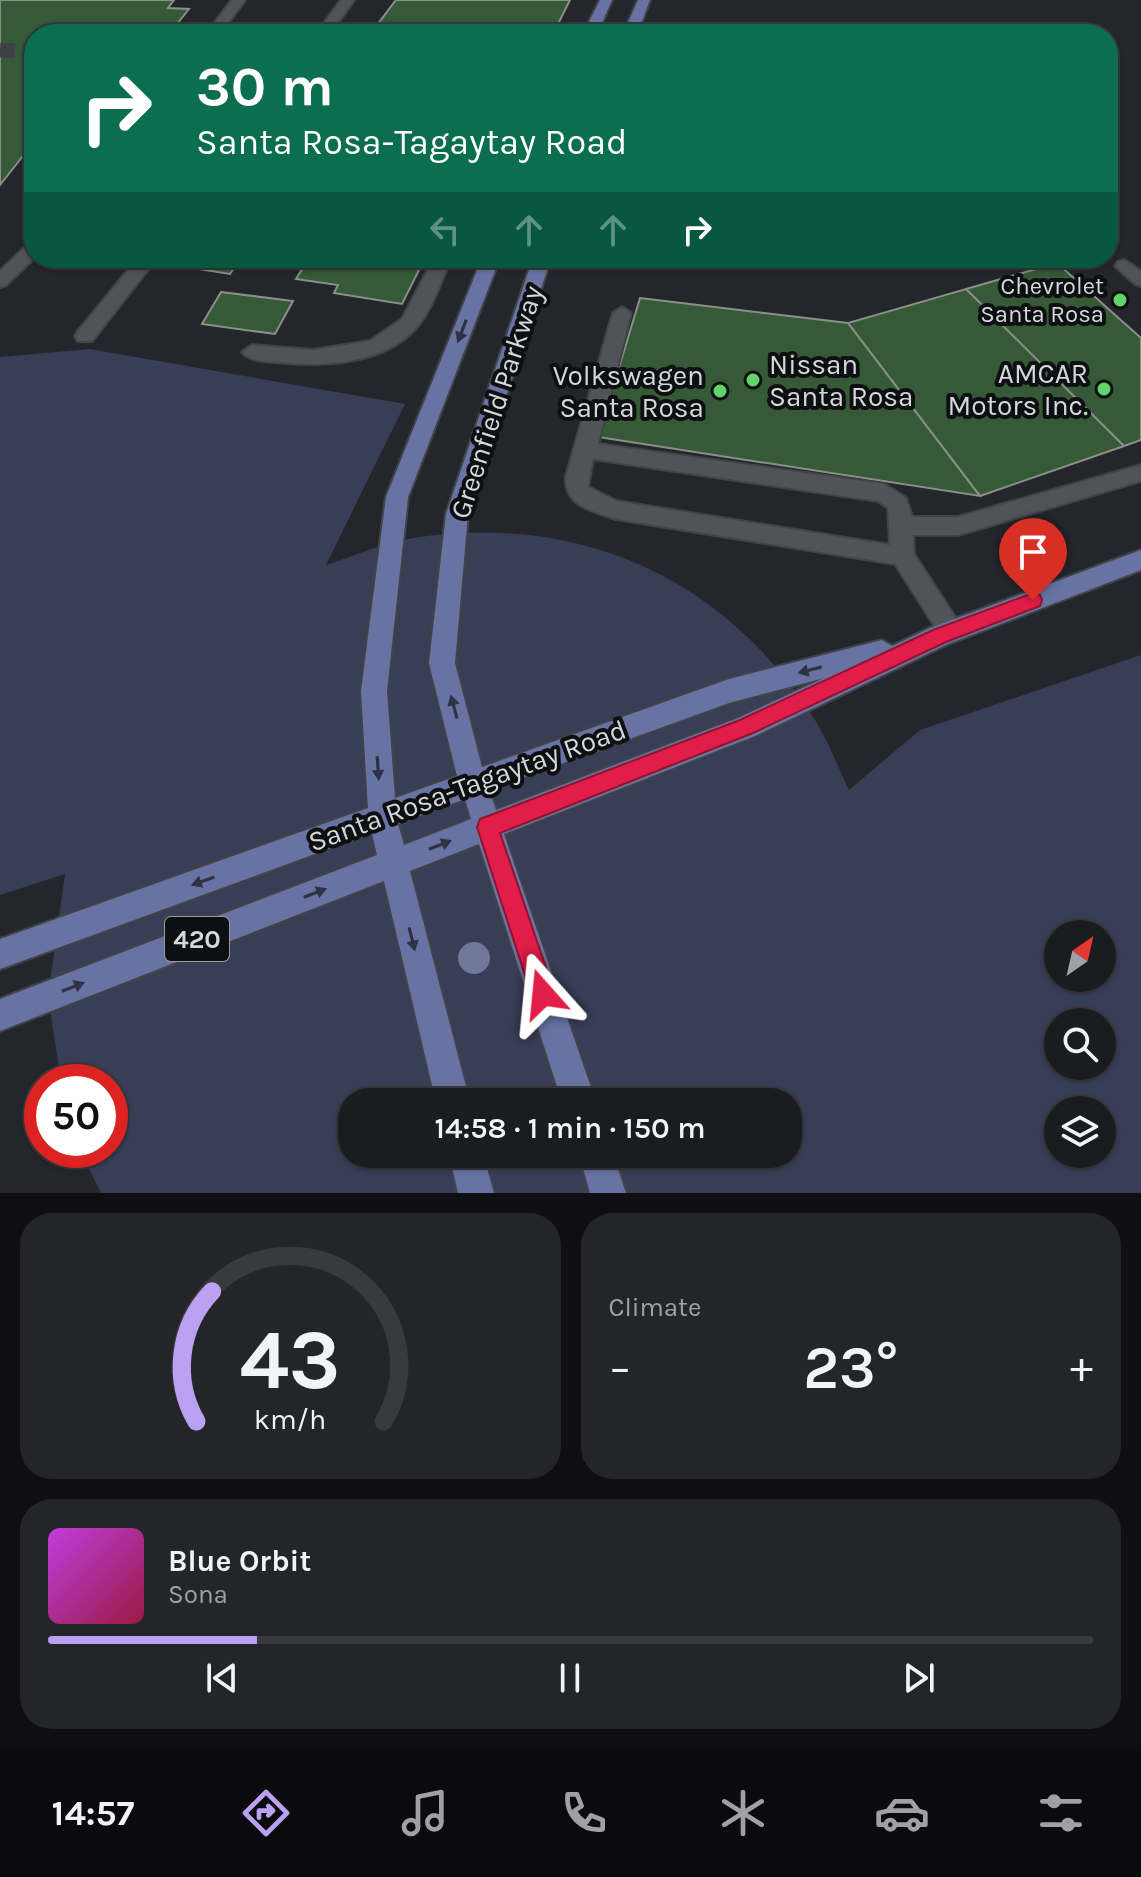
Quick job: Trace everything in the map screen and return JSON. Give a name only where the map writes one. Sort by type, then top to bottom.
[{"type":"main road","points":[[595,24],[606,0]]},
{"type":"main road","points":[[634,24],[644,0]]},
{"type":"main road","name":"Greenfield Parkway","points":[[449,1088],[382,816],[374,691],[397,497],[487,268]]},
{"type":"main road","name":"Greenfield Parkway","points":[[539,268],[457,514],[442,663],[473,783],[574,1088]]},
{"type":"main road","name":"Santa Rosa-Tagaytay Road","points":[[0,1015],[746,727],[946,633],[1141,560]]},
{"type":"main road","name":"Santa Rosa-Tagaytay Road","points":[[0,954],[729,691],[946,633]]},
{"type":"main road","points":[[470,1168],[476,1193]]},
{"type":"main road","points":[[600,1168],[608,1193]]},
{"type":"street","points":[[221,24],[239,0]]},
{"type":"street","points":[[330,24],[348,0]]},
{"type":"street","points":[[0,281],[24,258]]},
{"type":"street","points":[[1124,266],[1141,280]]},
{"type":"street","points":[[85,336],[140,268]]},
{"type":"street","points":[[252,352],[274,357],[329,357],[371,349],[409,324],[438,268]]},
{"type":"street","points":[[622,313],[586,450],[576,474],[576,487],[585,500],[616,510],[902,556]]},
{"type":"street","points":[[586,450],[884,493],[898,504],[902,556],[946,633]]},
{"type":"street","points":[[902,526],[958,526],[1141,473]]},
{"type":"shaded area","points":[[90,349],[405,404],[326,565],[402,540],[473,533],[532,535],[587,546],[639,564],[688,591],[733,624],[774,666],[817,723],[849,790],[920,730],[1141,655],[1141,1193],[101,1193],[88,1168],[128,1168],[128,1064],[58,1064],[48,996],[65,874],[0,895],[0,357]]},
{"type":"building","points":[[0,0],[174,0],[168,8],[189,9],[177,24],[24,24],[24,155],[0,185]]},
{"type":"building","points":[[396,0],[570,0],[558,24],[378,24]]},
{"type":"building","points":[[192,268],[234,268],[230,274]]},
{"type":"building","points":[[303,268],[420,268],[402,304],[334,293],[338,285],[296,279]]},
{"type":"building","name":"AMCAR Motors Inc.","points":[[1040,268],[1063,268],[1141,338],[1141,440],[1124,446],[966,289]]},
{"type":"building","points":[[966,289],[1124,446],[980,496],[848,323]]},
{"type":"building","points":[[221,292],[293,301],[275,334],[202,324]]},
{"type":"building","name":"Nissan Santa Rosa","points":[[640,298],[848,323],[980,496],[598,437]]},
{"type":"tunnel","points":[[0,50],[24,51]]},
{"type":"place","name":"Chevrolet Santa Rosa","points":[[1120,300]]},
{"type":"place","name":"Nissan Santa Rosa","points":[[753,380]]},
{"type":"place","name":"AMCAR Motors Inc.","points":[[1104,389]]},
{"type":"place","name":"Volkswagen Santa Rosa","points":[[720,391]]},
{"type":"route","points":[[543,994],[487,827],[746,727],[939,636],[1033,600]]}]
